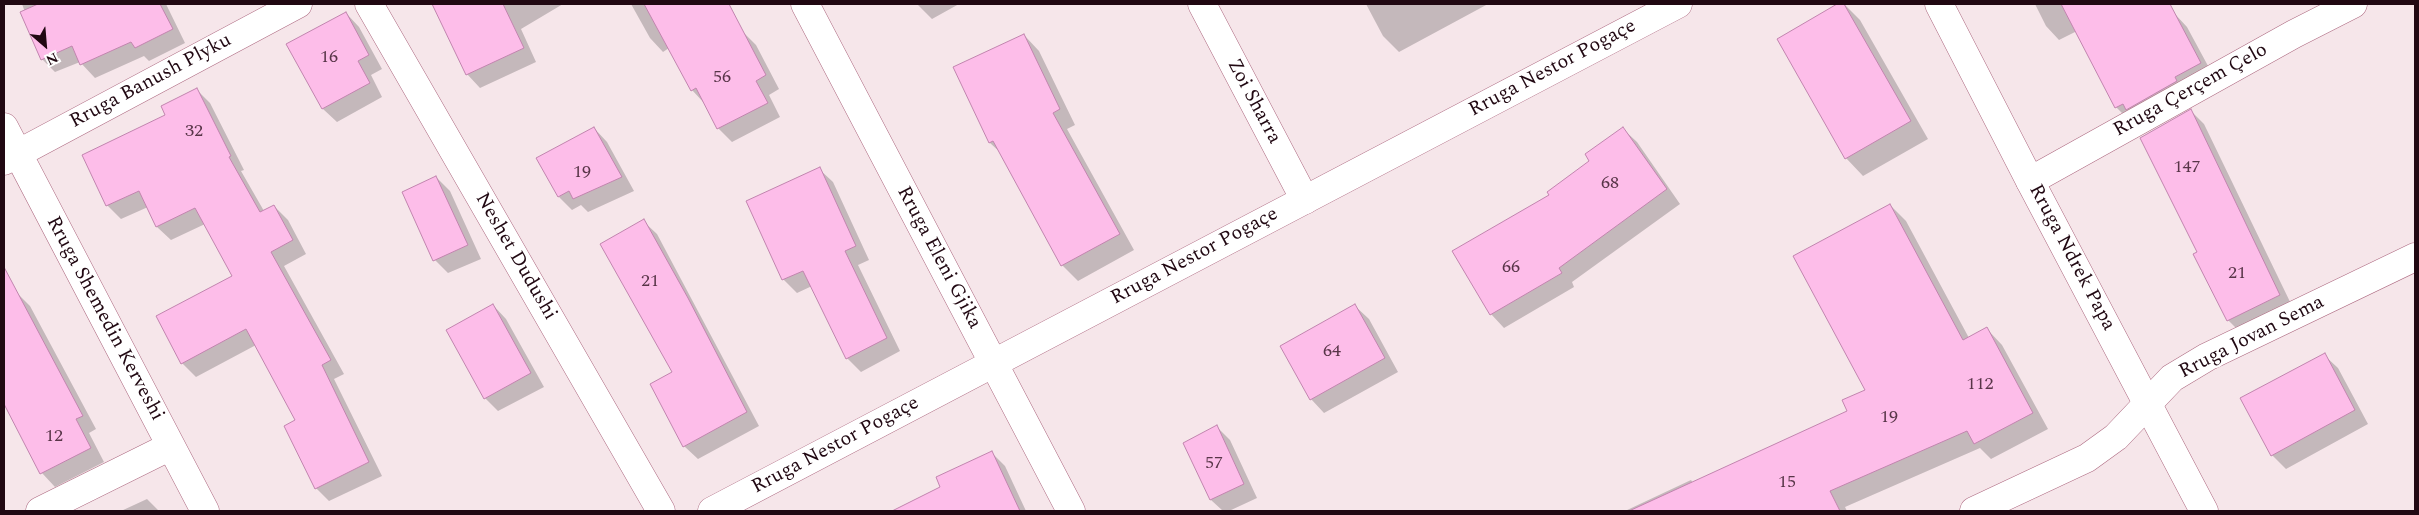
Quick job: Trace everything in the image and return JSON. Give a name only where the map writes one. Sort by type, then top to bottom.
[{"type":"street","name":"Rruga Banush Plyku","points":[[10,157],[298,4]]},
{"type":"street","name":"Neshet Dudushi","points":[[369,4],[661,511]]},
{"type":"street","name":"Rruga Eleni Gjika","points":[[805,4],[1072,511]]},
{"type":"street","name":"Zoi Sharra","points":[[1202,4],[1305,200]]},
{"type":"street","name":"Rruga Nestor Pogaçe","points":[[712,511],[1678,4]]},
{"type":"street","name":"Rruga Ndrek Papa","points":[[1939,4],[2204,511]]},
{"type":"street","name":"Rruga Çerçem Çelo","points":[[2030,181],[2294,34],[2353,4]]},
{"type":"street","name":"Rruga Shemedin Kerveshi","points":[[4,127],[10,157],[172,446],[205,511]]},
{"type":"street","name":"Rruga Jovan Sema","points":[[1974,511],[2087,458],[2116,437],[2172,378],[2206,357],[2415,258]]},
{"type":"street","points":[[40,511],[172,446]]},
{"type":"building","points":[[38,4],[160,4],[173,29],[135,48],[131,42],[80,65],[72,46],[41,60],[20,12]]},
{"type":"building","points":[[432,4],[503,4],[524,48],[466,75]]},
{"type":"building","points":[[644,4],[729,4],[766,75],[756,81],[768,103],[717,129],[696,88],[691,91]]},
{"type":"building","points":[[1837,4],[1844,4],[1911,121],[1845,159],[1777,39]]},
{"type":"building","points":[[2061,4],[2170,4],[2201,63],[2175,77],[2177,81],[2126,110],[2123,104],[2115,108]]},
{"type":"building","points":[[346,12],[369,55],[358,61],[370,83],[322,109],[286,44]]},
{"type":"building","points":[[1024,34],[1060,109],[1053,113],[1120,234],[1061,266],[993,141],[989,143],[953,67]]},
{"type":"building","points":[[197,88],[231,156],[229,157],[260,212],[274,205],[293,240],[271,252],[331,360],[322,365],[369,462],[315,489],[284,426],[295,420],[246,329],[181,364],[156,316],[232,276],[195,208],[156,227],[139,191],[106,206],[82,155],[165,115],[161,106]]},
{"type":"building","points":[[2191,109],[2280,295],[2227,321],[2193,254],[2197,252],[2140,138]]},
{"type":"building","points":[[594,127],[622,177],[573,199],[569,191],[558,197],[536,158]]},
{"type":"building","points":[[1623,127],[1667,189],[1559,268],[1562,273],[1490,315],[1452,251],[1549,195],[1547,192],[1589,161],[1585,154]]},
{"type":"building","points":[[820,167],[856,246],[845,251],[887,338],[846,359],[803,271],[782,280],[746,201]]},
{"type":"building","points":[[436,176],[468,245],[433,261],[402,192]]},
{"type":"building","points":[[1890,204],[1963,340],[1987,327],[2033,413],[1974,444],[1967,431],[1830,491],[1840,511],[1629,511],[1847,411],[1842,400],[1865,390],[1793,256]]},
{"type":"building","points":[[644,219],[688,298],[747,412],[683,447],[650,384],[672,372],[600,244]]},
{"type":"building","points":[[4,267],[83,416],[76,419],[91,448],[40,474],[4,404]]},
{"type":"building","points":[[493,304],[531,373],[484,399],[446,330]]},
{"type":"building","points":[[1355,304],[1385,358],[1310,400],[1280,346]]},
{"type":"building","points":[[2325,353],[2355,410],[2271,456],[2240,398]]},
{"type":"building","points":[[1217,425],[1244,484],[1210,500],[1183,443]]},
{"type":"building","points":[[992,451],[1020,511],[892,511],[940,487],[936,477]]}]
